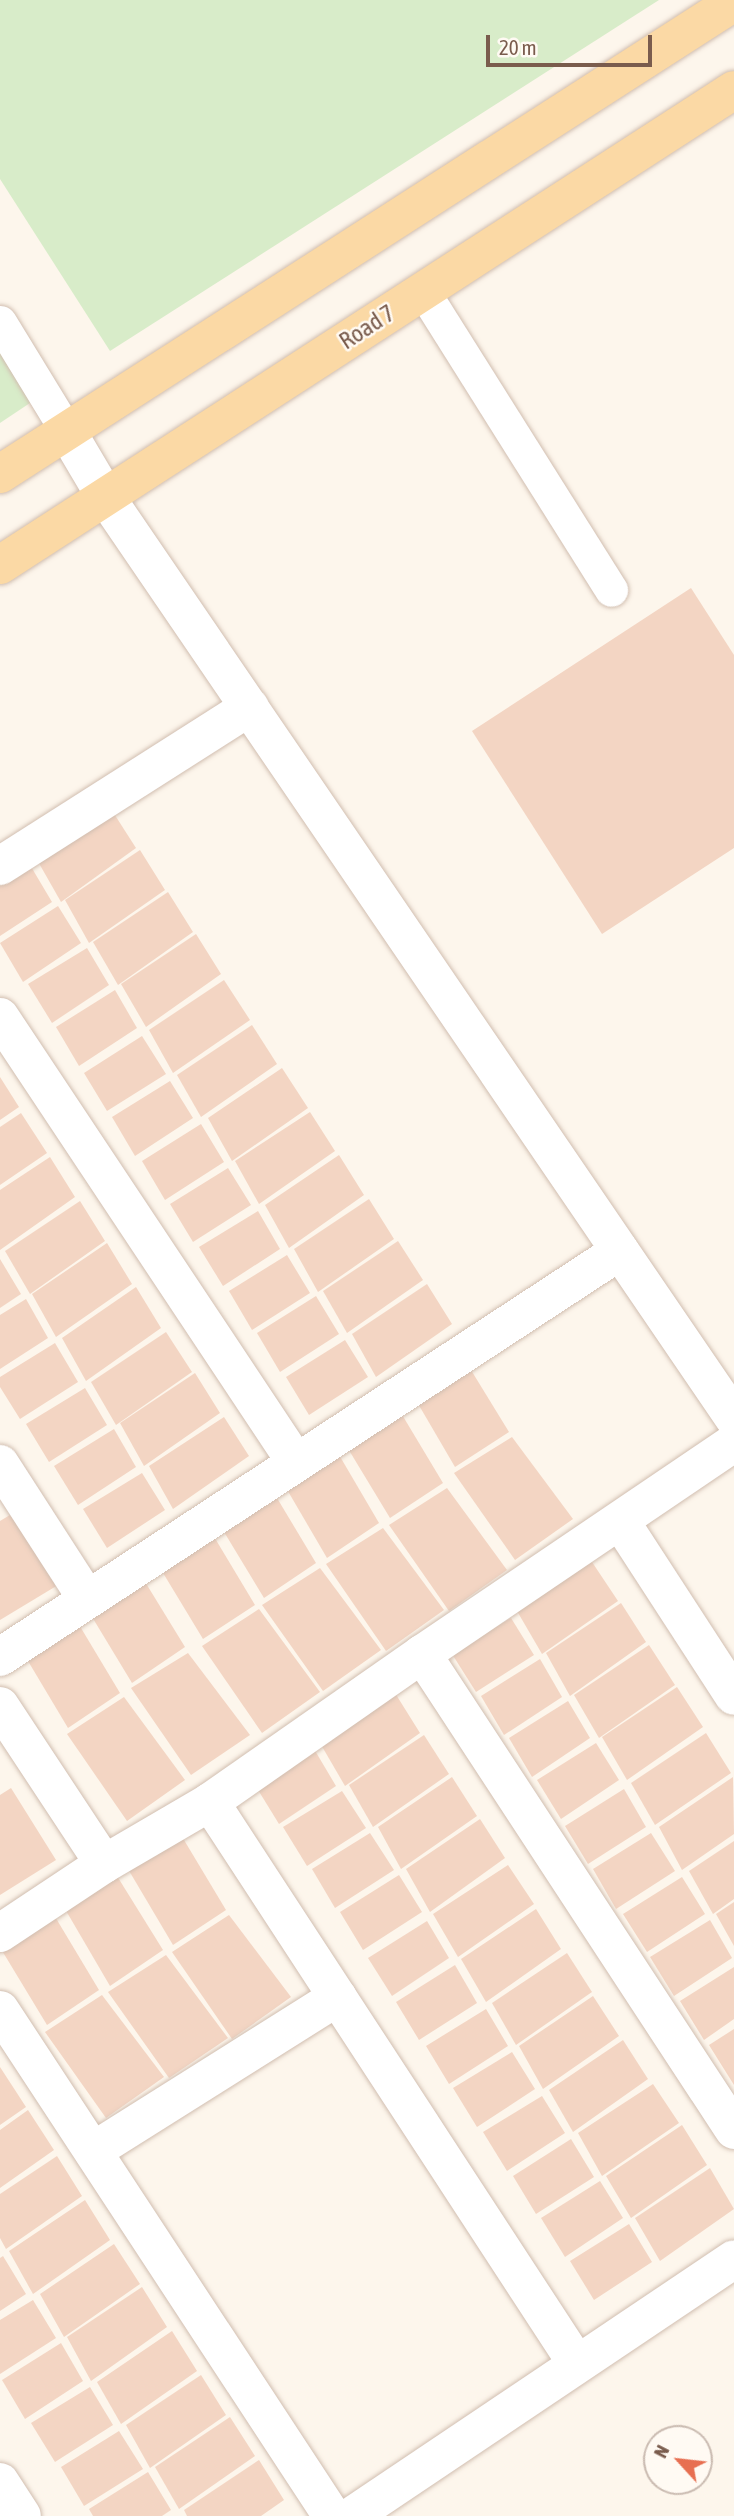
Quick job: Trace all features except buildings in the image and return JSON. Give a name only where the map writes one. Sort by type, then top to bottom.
[{"type":"main road","points":[[0,474],[734,2]]},
{"type":"main road","name":"Road 7","points":[[0,565],[734,90]]},
{"type":"street","points":[[66,430],[105,496],[734,1418]]},
{"type":"street","points":[[0,866],[250,707]]},
{"type":"street","points":[[0,1017],[295,1461]]},
{"type":"street","points":[[0,1657],[295,1461],[620,1251]]},
{"type":"street","points":[[0,1933],[104,1864],[210,1802],[422,1654],[621,1522],[734,1443]]},
{"type":"street","points":[[0,1464],[87,1599]]},
{"type":"street","points":[[621,1522],[734,1696]]},
{"type":"street","points":[[422,1654],[734,2130]]},
{"type":"street","points":[[0,1706],[104,1864]]},
{"type":"street","points":[[210,1802],[578,2364]]},
{"type":"street","points":[[93,2151],[338,1997]]},
{"type":"street","points":[[0,2010],[332,2516]]},
{"type":"street","points":[[352,2516],[734,2259]]},
{"type":"street","points":[[0,2482],[22,2516]]},
{"type":"lane","points":[[423,291],[611,590]]},
{"type":"lane","points":[[0,323],[66,430]]},
{"type":"green space","points":[[0,0],[659,0],[110,351],[0,179]]},
{"type":"green space","points":[[0,335],[39,397],[0,423]]}]
